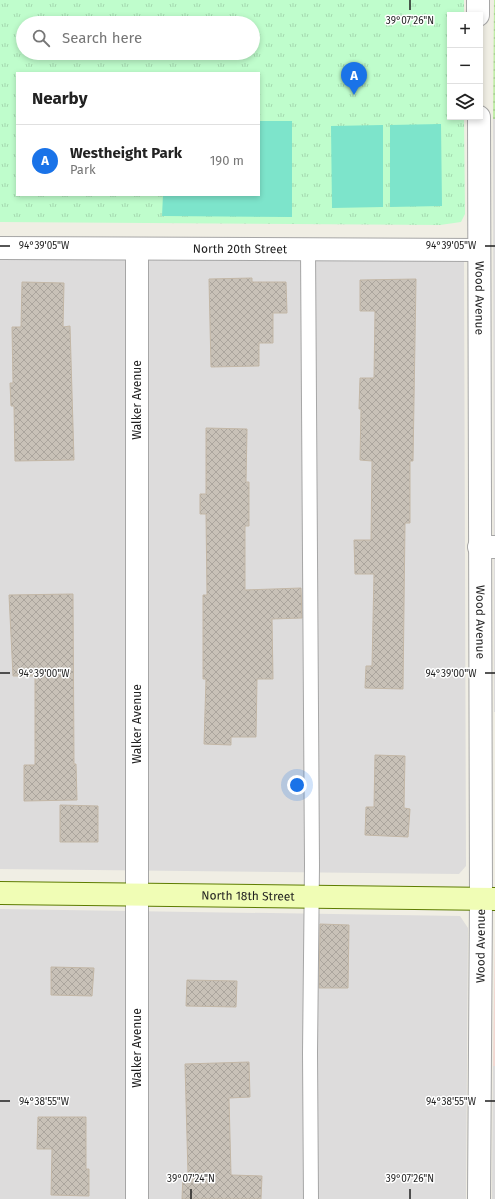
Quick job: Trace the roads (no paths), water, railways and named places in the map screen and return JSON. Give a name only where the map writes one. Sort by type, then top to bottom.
[{"type":"main road","name":"North 18th Street","points":[[0,893],[488,899]]},
{"type":"street","points":[[478,0],[478,12]]},
{"type":"street","name":"Wood Avenue","points":[[479,120],[479,250],[487,547],[488,720],[488,899],[479,1199]]},
{"type":"street","name":"North 20th Street","points":[[0,248],[479,250]]},
{"type":"street","name":"Walker Avenue","points":[[137,248],[137,1199]]},
{"type":"lane","points":[[308,249],[312,897],[310,1053],[311,1199]]},
{"type":"place","name":"Westheight Park","points":[[354,95]]}]
